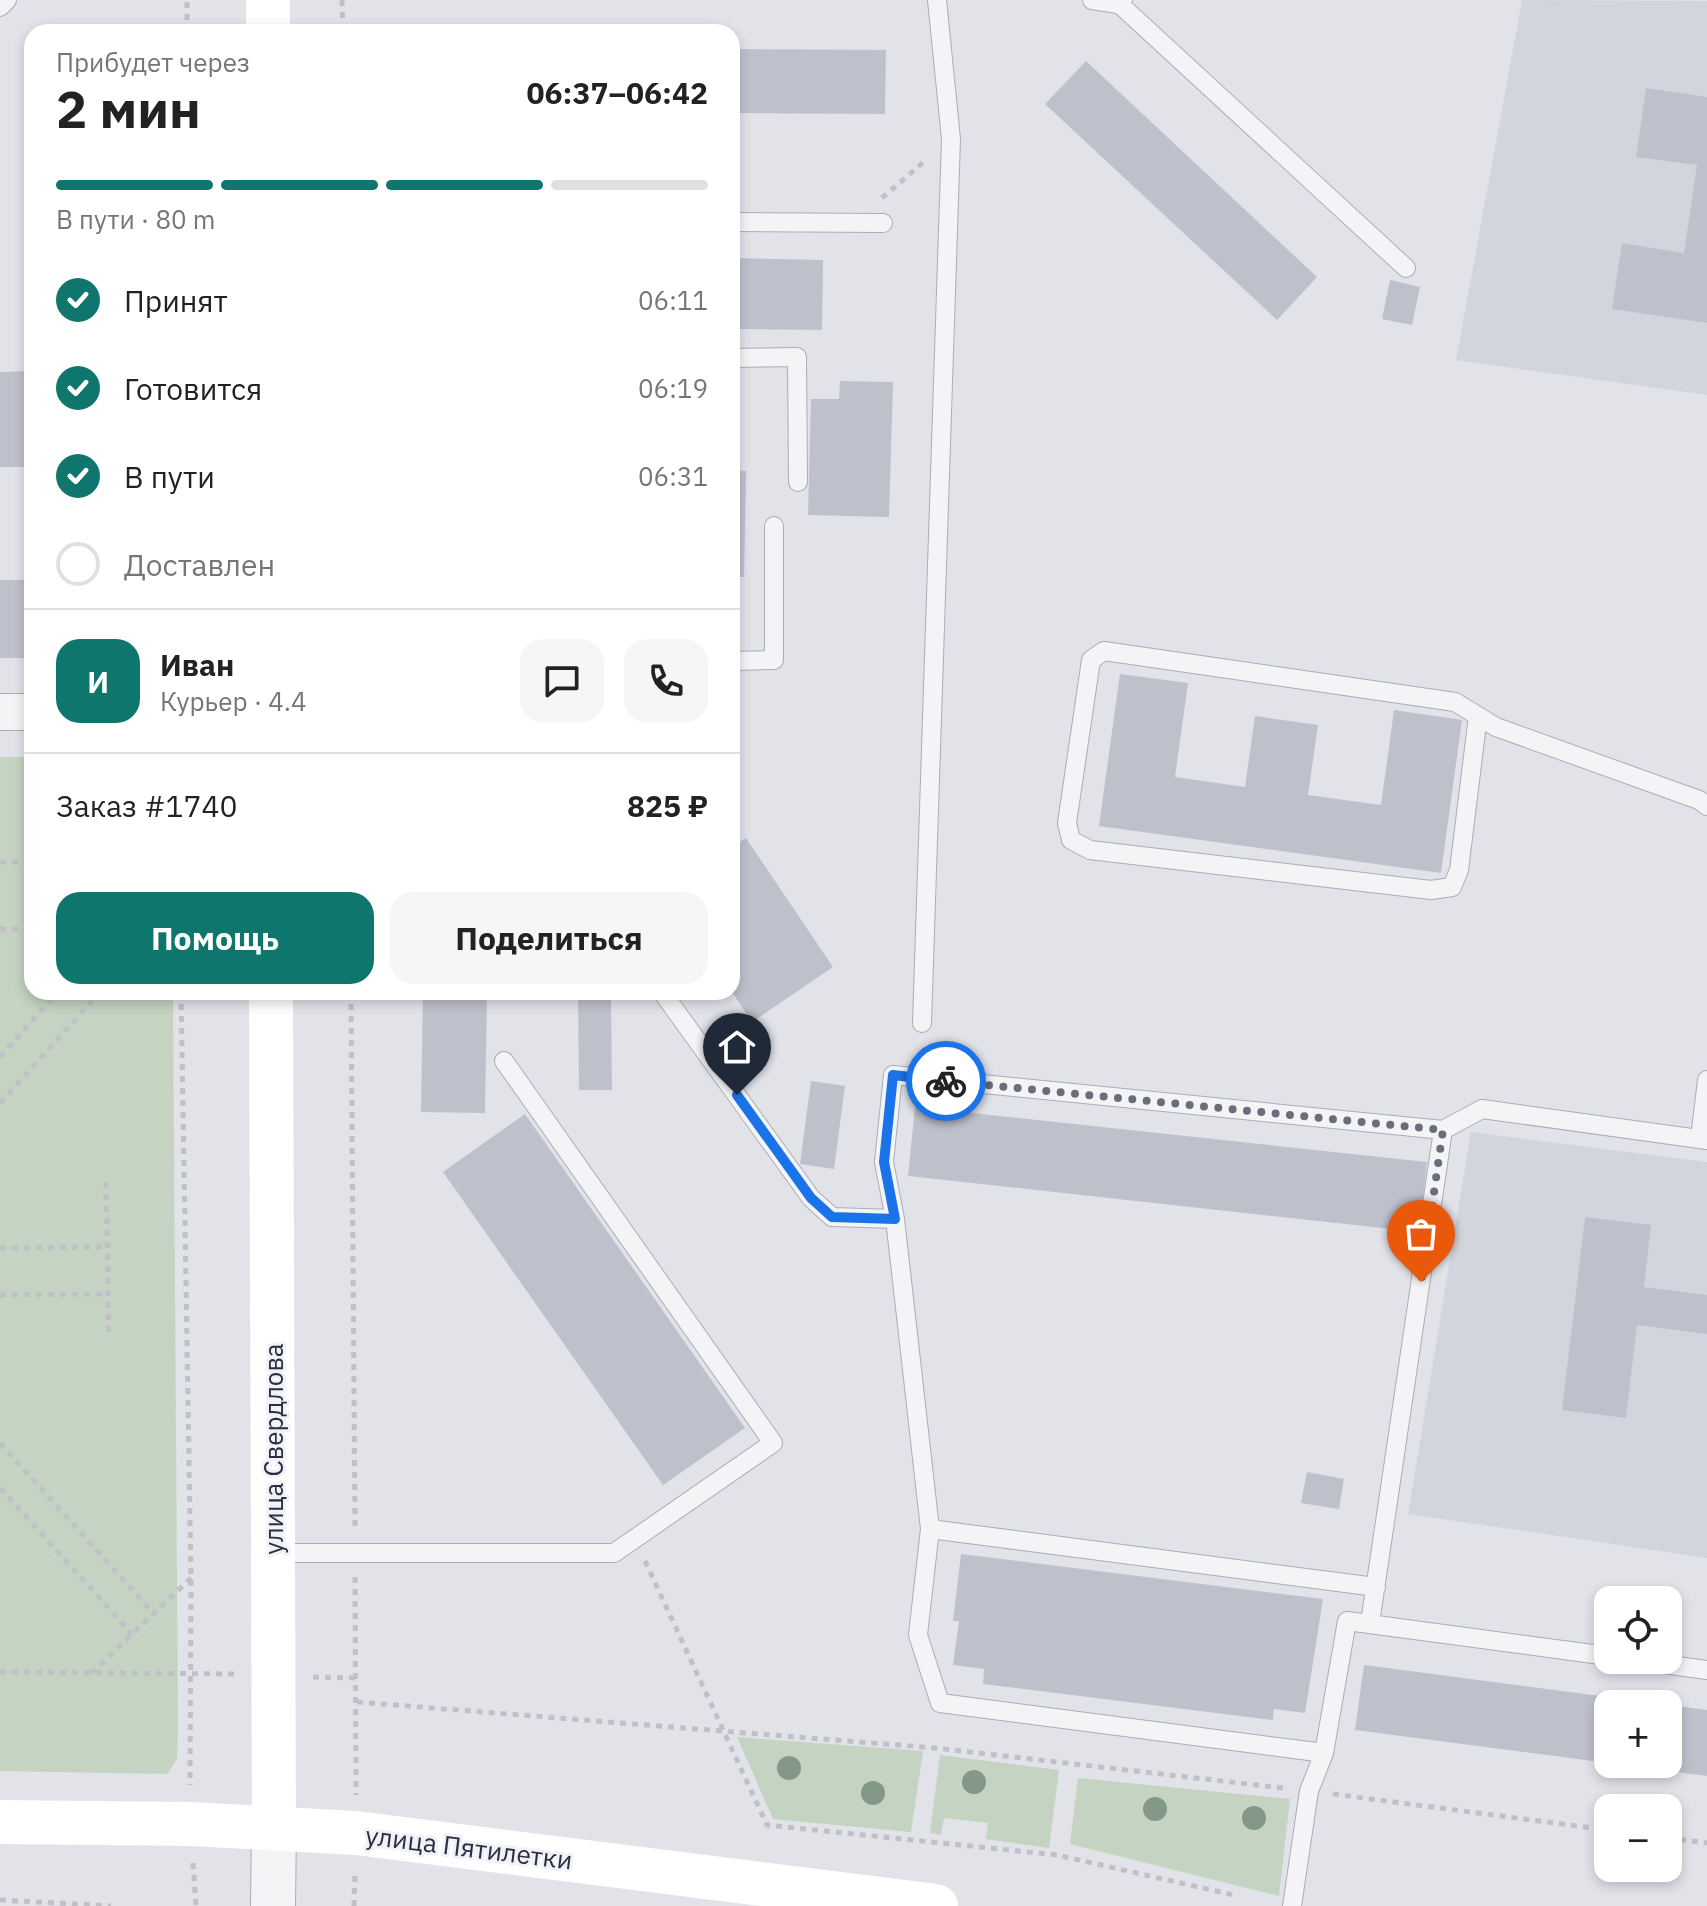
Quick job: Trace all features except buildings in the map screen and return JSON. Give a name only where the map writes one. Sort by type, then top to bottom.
[{"type":"main road","points":[[268,0],[268,24]]},
{"type":"main road","name":"улица Свердлова","points":[[271,1000],[274,1827]]},
{"type":"main road","name":"улица Пятилетки","points":[[0,1822],[274,1827],[356,1833],[936,1906]]},
{"type":"street","points":[[0,712],[24,712]]},
{"type":"street","name":"улица Свердлова","points":[[273,1906],[274,1827]]},
{"type":"lane","points":[[0,7],[7,0]]},
{"type":"lane","points":[[922,1023],[951,139],[937,0]]},
{"type":"lane","points":[[1092,0],[1119,1],[1406,268]]},
{"type":"lane","points":[[740,222],[883,223]]},
{"type":"lane","points":[[740,358],[797,357],[798,482]]},
{"type":"lane","points":[[740,661],[774,660],[774,526]]},
{"type":"lane","points":[[1478,716],[1459,870],[1452,887],[1431,890],[1090,850],[1071,840],[1067,823],[1091,660],[1104,651],[1455,702],[1478,716],[1496,727],[1699,800],[1707,806]]},
{"type":"lane","points":[[668,1000],[811,1198],[832,1217],[895,1219]]},
{"type":"lane","points":[[273,1553],[614,1553],[773,1443],[504,1061]]},
{"type":"lane","points":[[1324,1753],[940,1703],[918,1635],[930,1529],[895,1219],[884,1162],[893,1075],[1443,1130],[1482,1109],[1704,1139],[1707,1080]]},
{"type":"lane","points":[[1370,1623],[1443,1130]]},
{"type":"lane","points":[[930,1529],[1376,1587]]},
{"type":"lane","points":[[1292,1906],[1309,1791],[1324,1753],[1347,1621],[1594,1654]]},
{"type":"lane","points":[[1682,1667],[1707,1670]]},
{"type":"path","points":[[187,0],[187,24]]},
{"type":"path","points":[[342,0],[343,24]]},
{"type":"path","points":[[883,223],[882,198],[951,139]]},
{"type":"path","points":[[0,862],[24,862]]},
{"type":"path","points":[[0,929],[24,929]]},
{"type":"path","points":[[0,1057],[51,1000]]},
{"type":"path","points":[[0,1103],[93,1000]]},
{"type":"path","points":[[181,1000],[191,1578],[190,1736]]},
{"type":"path","points":[[351,1000],[357,1702],[354,1906]]},
{"type":"path","points":[[106,1182],[109,1337]]},
{"type":"path","points":[[0,1248],[107,1247]]},
{"type":"path","points":[[0,1295],[108,1294]]},
{"type":"path","points":[[0,1443],[154,1614]]},
{"type":"path","points":[[0,1488],[132,1634]]},
{"type":"path","points":[[635,1539],[767,1825],[1057,1855],[1238,1896]]},
{"type":"path","points":[[91,1673],[191,1578]]},
{"type":"path","points":[[0,1672],[191,1673]]},
{"type":"path","points":[[357,1702],[935,1748],[1309,1791],[1594,1828]]},
{"type":"path","points":[[1682,1840],[1707,1843]]},
{"type":"path","points":[[0,1900],[111,1906]]},
{"type":"shaded area","points":[[1522,0],[1707,1],[1707,395],[1456,360]]},
{"type":"shaded area","points":[[1471,1132],[1707,1162],[1707,1558],[1408,1514]]},
{"type":"green space","points":[[0,757],[24,757],[24,1000],[173,1000],[178,1729],[177,1759],[167,1774],[0,1771]]},
{"type":"green space","points":[[737,1737],[923,1751],[911,1832],[773,1819]]},
{"type":"green space","points":[[940,1755],[1059,1770],[1049,1848],[986,1839],[988,1823],[944,1818],[941,1835],[930,1833]]},
{"type":"green space","points":[[1078,1778],[1290,1799],[1279,1896],[1070,1844]]},
{"type":"way so far","points":[[946,1081],[1443,1130],[1421,1282]]},
{"type":"route","points":[[737,1095],[811,1198],[832,1217],[895,1219],[884,1162],[893,1075],[946,1081]]}]
